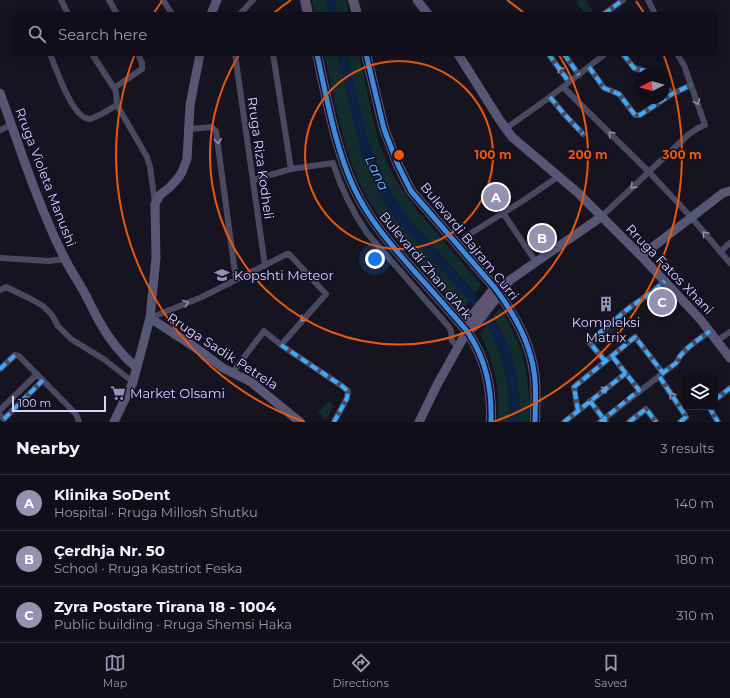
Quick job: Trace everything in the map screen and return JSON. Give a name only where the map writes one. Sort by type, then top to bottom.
[{"type":"main road","points":[[212,12],[218,0]]},
{"type":"main road","points":[[305,0],[308,12]]},
{"type":"main road","points":[[353,0],[356,12]]},
{"type":"main road","points":[[417,0],[426,12]]},
{"type":"main road","points":[[155,204],[160,195],[175,182],[182,172],[188,152],[191,93],[200,56]]},
{"type":"main road","name":"Bulevardi Zhan d'Ark","points":[[317,56],[344,163],[357,194],[381,232],[471,325],[487,372],[491,399],[491,422]]},
{"type":"main road","name":"Bulevardi Bajram Curri","points":[[366,56],[384,129],[398,166],[411,191],[520,329],[531,358],[534,372],[535,422]]},
{"type":"main road","name":"Rruga Fatos Xhani","points":[[459,56],[506,129],[518,143],[559,176],[641,256],[718,340],[730,358]]},
{"type":"main road","name":"Rruga Violeta Manushi","points":[[0,93],[48,224],[64,259],[86,295],[99,322],[115,347],[137,368]]},
{"type":"main road","points":[[641,256],[723,193],[730,191]]},
{"type":"main road","name":"Rruga Sadik Petrela","points":[[114,422],[133,382],[150,318],[156,258],[155,204]]},
{"type":"main road","points":[[419,422],[437,384],[458,347],[471,325],[494,295],[510,280],[601,217]]},
{"type":"main road","name":"Rruga Sadik Petrela","points":[[150,318],[199,350],[223,368],[251,382],[300,422]]},
{"type":"street","points":[[61,0],[67,12]]},
{"type":"street","points":[[109,0],[116,12]]},
{"type":"street","points":[[163,0],[171,12]]},
{"type":"street","points":[[242,12],[253,0]]},
{"type":"street","points":[[607,12],[623,0]]},
{"type":"street","points":[[648,0],[653,12]]},
{"type":"street","points":[[613,8],[616,12]]},
{"type":"street","points":[[51,56],[68,97],[81,114],[87,118],[93,118],[117,105]]},
{"type":"street","points":[[93,56],[114,88],[116,92],[117,105],[147,157],[150,167],[155,204]]},
{"type":"street","points":[[114,88],[142,69],[142,63],[139,56]]},
{"type":"street","name":"Rruga Riza Kodheli","points":[[235,56],[265,266]]},
{"type":"street","points":[[273,56],[291,169]]},
{"type":"street","points":[[550,56],[569,82]]},
{"type":"street","points":[[565,56],[579,75]]},
{"type":"street","points":[[506,129],[603,56]]},
{"type":"street","points":[[625,56],[634,68]]},
{"type":"street","points":[[601,217],[688,135],[705,125],[684,65],[678,56]]},
{"type":"street","points":[[589,67],[604,88],[616,92],[635,115],[640,115],[690,84]]},
{"type":"street","points":[[563,87],[649,172],[691,217],[730,264]]},
{"type":"street","points":[[550,97],[583,134]]},
{"type":"street","points":[[0,130],[12,125]]},
{"type":"street","points":[[189,129],[212,127],[216,131],[236,280]]},
{"type":"street","points":[[253,180],[291,169],[333,163],[347,199],[356,217],[367,233],[449,327],[452,341],[458,347]]},
{"type":"street","points":[[465,237],[559,176]]},
{"type":"street","points":[[503,213],[536,262]]},
{"type":"street","points":[[720,252],[730,243]]},
{"type":"street","points":[[150,318],[202,297],[289,254],[326,294],[281,345]]},
{"type":"street","points":[[0,258],[49,261],[64,259]]},
{"type":"street","points":[[605,361],[589,342],[629,308],[651,293],[665,281]]},
{"type":"street","points":[[0,290],[6,287],[38,302],[48,310],[58,326],[71,339],[105,360],[133,382]]},
{"type":"street","points":[[232,373],[264,331],[281,345],[348,391],[347,398],[334,422]]},
{"type":"street","points":[[590,401],[603,421],[640,390],[676,363],[684,352],[710,331]]},
{"type":"street","points":[[718,340],[730,332]]},
{"type":"street","points":[[578,411],[574,387],[635,337],[661,374],[685,415],[686,417],[680,422]]},
{"type":"street","points":[[0,369],[16,355],[19,356],[77,416],[79,422]]},
{"type":"street","points":[[612,356],[640,390]]},
{"type":"street","points":[[564,422],[626,373]]},
{"type":"street","points":[[0,410],[37,374]]},
{"type":"street","points":[[0,414],[4,419],[43,380]]},
{"type":"street","points":[[718,398],[730,388]]},
{"type":"street","points":[[629,422],[646,409],[656,422]]},
{"type":"street","points":[[710,410],[718,422]]},
{"type":"green space","points":[[312,0],[325,0],[328,12],[315,12]]},
{"type":"green space","points":[[335,0],[346,0],[349,12],[338,12]]},
{"type":"green space","points":[[579,0],[585,0],[593,12],[584,12],[576,2]]},
{"type":"green space","points":[[324,56],[338,56],[362,155],[383,200],[392,215],[470,300],[462,310],[421,268],[394,237],[371,204],[362,188],[349,156]]},
{"type":"green space","points":[[347,56],[359,56],[378,140],[391,171],[417,210],[481,285],[475,293],[408,218],[380,173],[368,141]]},
{"type":"green space","points":[[500,308],[515,335],[524,362],[529,391],[529,422],[519,422],[515,368],[506,343],[493,317]]},
{"type":"green space","points":[[624,318],[627,322],[595,346],[592,342]]},
{"type":"green space","points":[[487,325],[498,348],[505,372],[509,396],[509,422],[498,422],[498,398],[493,366],[480,334]]},
{"type":"green space","points":[[328,401],[333,406],[326,420],[318,413]]},
{"type":"water","points":[[325,0],[335,0],[338,12],[328,12]]},
{"type":"water","name":"Lana","points":[[338,56],[347,56],[370,148],[387,186],[408,218],[484,305],[504,338],[511,354],[518,384],[519,422],[509,422],[507,377],[494,339],[484,322],[459,289],[392,215],[383,200],[362,155]]},
{"type":"marked path","points":[[607,12],[623,0]]},
{"type":"marked path","points":[[550,56],[569,82]]},
{"type":"marked path","points":[[565,56],[579,75]]},
{"type":"marked path","points":[[625,56],[634,68]]},
{"type":"marked path","points":[[589,67],[604,88],[619,94],[635,115],[640,115],[672,94],[691,85]]},
{"type":"marked path","points":[[550,97],[583,134]]},
{"type":"marked path","points":[[605,361],[589,342],[629,308],[651,293],[665,281]]},
{"type":"marked path","points":[[680,422],[686,417],[659,376],[676,363],[687,348],[710,331]]},
{"type":"marked path","points":[[578,411],[574,387],[635,337],[663,373]]},
{"type":"marked path","points":[[281,345],[348,391],[347,398],[334,422]]},
{"type":"marked path","points":[[0,369],[15,355]]},
{"type":"marked path","points":[[600,422],[639,390],[612,356]]},
{"type":"marked path","points":[[564,422],[626,373]]},
{"type":"marked path","points":[[4,419],[43,380]]},
{"type":"marked path","points":[[718,398],[730,388]]},
{"type":"marked path","points":[[590,401],[606,422]]},
{"type":"marked path","points":[[629,422],[646,409],[656,422]]},
{"type":"marked path","points":[[711,410],[718,422]]},
{"type":"cycle path","points":[[317,56],[337,139],[347,172],[354,188],[360,200],[382,232],[467,331],[474,342],[483,363],[489,386],[491,422]]},
{"type":"cycle path","points":[[366,56],[384,129],[398,165],[411,191],[495,288],[520,328],[529,350],[535,378],[535,422]]},
{"type":"place","name":"Klinika SoDent","points":[[496,197]]},
{"type":"place","name":"Çerdhja Nr. 50","points":[[542,238]]},
{"type":"place","name":"Kopshti Meteor","points":[[222,275]]},
{"type":"place","name":"Zyra Postare Tirana 18 - 1004","points":[[662,302]]},
{"type":"place","name":"Kompleksi Matrix","points":[[606,304]]},
{"type":"place","name":"Market Olsami","points":[[118,393]]}]
